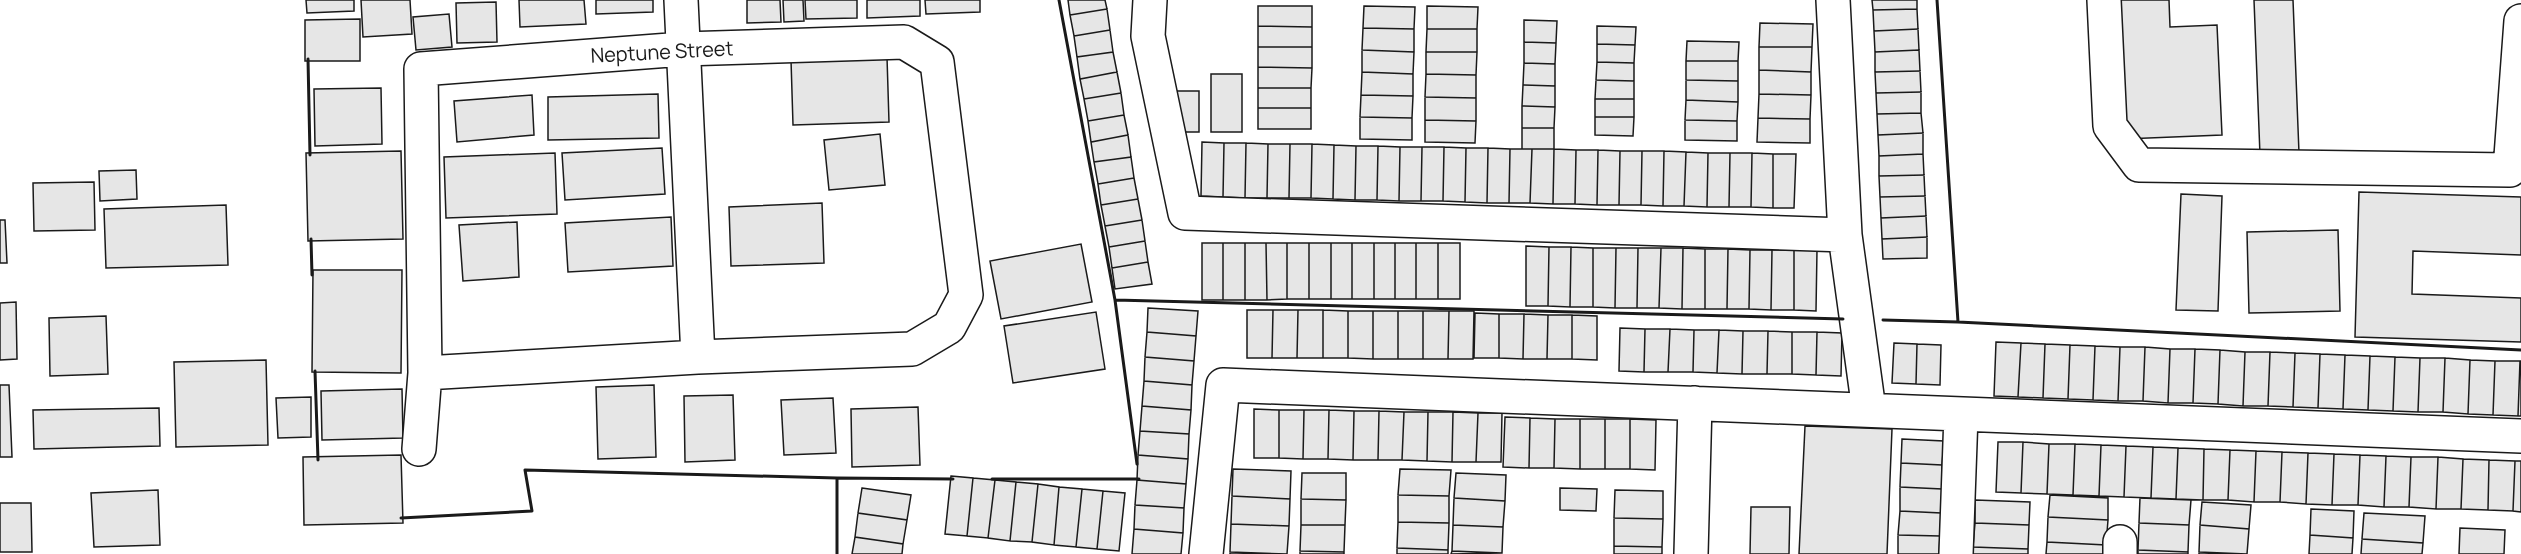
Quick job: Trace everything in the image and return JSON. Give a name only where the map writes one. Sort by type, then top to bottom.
[{"type":"street","points":[[419,449],[425,373],[698,357],[681,0]]},
{"type":"street","points":[[1150,0],[1148,36],[1185,213],[1845,235]]},
{"type":"street","points":[[1833,0],[1845,235],[1869,410]]},
{"type":"street","points":[[2104,0],[2110,126],[2139,165],[2510,170],[2521,21]]},
{"type":"street","name":"Neptune Street","points":[[425,373],[421,69],[683,49],[904,42],[937,62],[966,295],[949,327],[912,350],[698,357]]},
{"type":"street","points":[[1206,554],[1223,386],[2521,436]]},
{"type":"street","points":[[1691,554],[1695,404]]},
{"type":"street","points":[[1956,554],[1961,415]]},
{"type":"building","points":[[306,0],[354,0],[354,11],[307,13]]},
{"type":"building","points":[[361,0],[410,0],[412,34],[363,37]]},
{"type":"building","points":[[519,0],[584,0],[586,24],[520,27]]},
{"type":"building","points":[[596,0],[653,0],[653,12],[596,14]]},
{"type":"building","points":[[747,0],[780,0],[781,22],[747,23]]},
{"type":"building","points":[[783,0],[803,0],[804,21],[784,22]]},
{"type":"building","points":[[805,0],[857,0],[857,18],[806,19]]},
{"type":"building","points":[[867,0],[920,0],[920,16],[867,18]]},
{"type":"building","points":[[925,0],[980,0],[980,12],[926,14]]},
{"type":"building","points":[[1068,0],[1105,0],[1107,9],[1070,15]]},
{"type":"building","points":[[1872,0],[1917,0],[1917,9],[1873,10]]},
{"type":"building","points":[[2119,0],[2169,0],[2170,27],[2217,25],[2222,135],[2124,139]]},
{"type":"building","points":[[2254,0],[2293,0],[2299,153],[2260,155]]},
{"type":"building","points":[[496,2],[497,42],[457,43],[456,3]]},
{"type":"building","points":[[1258,6],[1312,6],[1312,27],[1258,26]]},
{"type":"building","points":[[1364,6],[1415,7],[1414,29],[1363,28]]},
{"type":"building","points":[[1427,6],[1478,7],[1477,29],[1427,29]]},
{"type":"building","points":[[1107,9],[1110,30],[1074,36],[1070,15]]},
{"type":"building","points":[[1917,9],[1918,29],[1874,31],[1873,10]]},
{"type":"building","points":[[449,14],[452,47],[416,50],[413,17]]},
{"type":"building","points":[[360,19],[360,61],[305,61],[305,20]]},
{"type":"building","points":[[1524,20],[1557,21],[1556,43],[1524,42]]},
{"type":"building","points":[[1760,23],[1813,24],[1812,47],[1759,47]]},
{"type":"building","points":[[1258,26],[1312,27],[1312,47],[1258,47]]},
{"type":"building","points":[[1597,26],[1636,27],[1635,45],[1597,44]]},
{"type":"building","points":[[1363,28],[1414,29],[1414,52],[1362,50]]},
{"type":"building","points":[[1427,29],[1477,29],[1477,52],[1426,52]]},
{"type":"building","points":[[1918,29],[1919,50],[1875,52],[1874,31]]},
{"type":"building","points":[[1110,30],[1113,52],[1077,57],[1074,36]]},
{"type":"building","points":[[1687,41],[1739,42],[1738,61],[1686,61]]},
{"type":"building","points":[[1524,42],[1556,43],[1555,64],[1524,63]]},
{"type":"building","points":[[1597,44],[1635,45],[1634,63],[1597,62]]},
{"type":"building","points":[[1258,47],[1312,47],[1312,68],[1258,67]]},
{"type":"building","points":[[1759,47],[1812,47],[1811,72],[1759,70]]},
{"type":"building","points":[[1362,50],[1414,52],[1413,74],[1362,72]]},
{"type":"building","points":[[1919,50],[1920,71],[1875,72],[1875,52]]},
{"type":"building","points":[[1113,52],[1117,72],[1080,79],[1077,57]]},
{"type":"building","points":[[1426,52],[1477,52],[1476,75],[1426,74]]},
{"type":"building","points":[[887,57],[889,122],[793,125],[791,60]]},
{"type":"building","points":[[1686,61],[1738,61],[1738,81],[1686,80]]},
{"type":"building","points":[[1597,62],[1634,63],[1634,81],[1596,80]]},
{"type":"building","points":[[1524,63],[1555,64],[1555,86],[1523,85]]},
{"type":"building","points":[[1258,67],[1312,68],[1311,88],[1258,88]]},
{"type":"building","points":[[1759,70],[1811,72],[1811,95],[1759,94]]},
{"type":"building","points":[[1920,71],[1921,92],[1876,93],[1875,72]]},
{"type":"building","points":[[1117,72],[1121,93],[1084,99],[1080,79]]},
{"type":"building","points":[[1362,72],[1413,74],[1413,96],[1361,95]]},
{"type":"building","points":[[1211,74],[1242,74],[1242,132],[1211,132]]},
{"type":"building","points":[[1426,74],[1476,75],[1476,98],[1425,97]]},
{"type":"building","points":[[1596,80],[1634,81],[1634,99],[1595,99]]},
{"type":"building","points":[[1686,80],[1738,81],[1738,102],[1686,100]]},
{"type":"building","points":[[1523,85],[1555,86],[1555,107],[1522,106]]},
{"type":"building","points":[[381,88],[382,144],[315,146],[314,89]]},
{"type":"building","points":[[1258,88],[1311,88],[1311,108],[1258,108]]},
{"type":"building","points":[[1171,91],[1199,91],[1199,132],[1171,132]]},
{"type":"building","points":[[1921,92],[1921,113],[1877,114],[1876,93]]},
{"type":"building","points":[[1121,93],[1124,115],[1088,121],[1084,99]]},
{"type":"building","points":[[658,94],[659,138],[548,140],[548,97]]},
{"type":"building","points":[[1759,94],[1811,95],[1810,119],[1758,118]]},
{"type":"building","points":[[532,95],[534,135],[457,142],[454,101]]},
{"type":"building","points":[[1361,95],[1413,96],[1412,118],[1360,117]]},
{"type":"building","points":[[1425,97],[1476,98],[1476,121],[1425,120]]},
{"type":"building","points":[[1595,99],[1634,99],[1634,117],[1595,117]]},
{"type":"building","points":[[1686,100],[1738,102],[1737,121],[1685,120]]},
{"type":"building","points":[[1522,106],[1555,107],[1554,128],[1522,128]]},
{"type":"building","points":[[1258,108],[1311,108],[1311,129],[1258,129]]},
{"type":"building","points":[[1921,113],[1923,133],[1878,135],[1877,114]]},
{"type":"building","points":[[1124,115],[1128,135],[1091,142],[1088,121]]},
{"type":"building","points":[[1360,117],[1412,118],[1412,140],[1360,139]]},
{"type":"building","points":[[1595,117],[1634,117],[1633,136],[1595,135]]},
{"type":"building","points":[[1758,118],[1810,119],[1810,143],[1757,142]]},
{"type":"building","points":[[1425,120],[1476,121],[1475,143],[1425,142]]},
{"type":"building","points":[[1685,120],[1737,121],[1737,141],[1685,140]]},
{"type":"building","points":[[1522,128],[1554,128],[1554,149],[1522,149]]},
{"type":"building","points":[[1923,133],[1923,154],[1879,156],[1878,135]]},
{"type":"building","points":[[880,134],[885,185],[829,190],[824,140]]},
{"type":"building","points":[[1128,135],[1131,157],[1094,162],[1091,142]]},
{"type":"building","points":[[1202,142],[1224,143],[1223,197],[1201,196]]},
{"type":"building","points":[[1224,143],[1246,143],[1245,198],[1223,197]]},
{"type":"building","points":[[1246,143],[1268,144],[1267,198],[1245,198]]},
{"type":"building","points":[[1268,144],[1290,144],[1289,198],[1267,198]]},
{"type":"building","points":[[1290,144],[1312,144],[1311,198],[1289,198]]},
{"type":"building","points":[[1312,144],[1334,145],[1333,199],[1311,198]]},
{"type":"building","points":[[1334,145],[1356,146],[1355,200],[1333,199]]},
{"type":"building","points":[[1356,146],[1378,146],[1377,200],[1355,200]]},
{"type":"building","points":[[1378,146],[1400,147],[1399,201],[1377,200]]},
{"type":"building","points":[[1400,147],[1422,147],[1421,201],[1399,201]]},
{"type":"building","points":[[1422,147],[1444,147],[1443,201],[1421,201]]},
{"type":"building","points":[[1444,147],[1466,148],[1465,202],[1443,201]]},
{"type":"building","points":[[662,148],[665,194],[565,200],[562,153]]},
{"type":"building","points":[[1466,148],[1488,148],[1487,203],[1465,202]]},
{"type":"building","points":[[1488,148],[1510,149],[1509,203],[1487,203]]},
{"type":"building","points":[[1510,149],[1532,149],[1530,203],[1509,203]]},
{"type":"building","points":[[1532,149],[1554,149],[1553,204],[1530,203]]},
{"type":"building","points":[[1554,149],[1576,150],[1575,204],[1553,204]]},
{"type":"building","points":[[1576,150],[1598,150],[1597,205],[1575,204]]},
{"type":"building","points":[[1598,150],[1620,151],[1619,205],[1597,205]]},
{"type":"building","points":[[401,151],[403,239],[308,241],[306,153]]},
{"type":"building","points":[[1620,151],[1642,151],[1641,205],[1619,205]]},
{"type":"building","points":[[1642,151],[1664,151],[1663,206],[1641,205]]},
{"type":"building","points":[[1664,151],[1686,152],[1684,206],[1663,206]]},
{"type":"building","points":[[1686,152],[1708,153],[1707,207],[1684,206]]},
{"type":"building","points":[[555,153],[557,214],[446,218],[444,157]]},
{"type":"building","points":[[1708,153],[1730,153],[1729,207],[1707,207]]},
{"type":"building","points":[[1730,153],[1752,153],[1751,207],[1729,207]]},
{"type":"building","points":[[1752,153],[1773,154],[1773,208],[1751,207]]},
{"type":"building","points":[[1773,154],[1796,154],[1794,208],[1773,208]]},
{"type":"building","points":[[1923,154],[1924,175],[1879,176],[1879,156]]},
{"type":"building","points":[[1131,157],[1134,178],[1098,184],[1094,162]]},
{"type":"building","points":[[136,170],[137,199],[100,201],[99,171]]},
{"type":"building","points":[[1924,175],[1925,196],[1880,197],[1879,176]]},
{"type":"building","points":[[1134,178],[1138,199],[1101,205],[1098,184]]},
{"type":"building","points":[[94,182],[95,230],[34,231],[33,183]]},
{"type":"building","points":[[2359,192],[2521,197],[2521,255],[2413,251],[2412,294],[2521,298],[2521,342],[2355,337]]},
{"type":"building","points":[[2181,194],[2222,196],[2218,311],[2176,310]]},
{"type":"building","points":[[1925,196],[1926,216],[1881,218],[1880,197]]},
{"type":"building","points":[[1138,199],[1142,220],[1105,226],[1101,205]]},
{"type":"building","points":[[822,203],[824,263],[731,266],[729,207]]},
{"type":"building","points":[[226,205],[228,265],[106,268],[104,209]]},
{"type":"building","points":[[1926,216],[1927,237],[1882,239],[1881,218]]},
{"type":"building","points":[[671,217],[673,266],[568,272],[565,223]]},
{"type":"building","points":[[0,220],[5,220],[7,263],[0,263]]},
{"type":"building","points":[[1142,220],[1145,241],[1109,247],[1105,226]]},
{"type":"building","points":[[517,222],[519,277],[463,281],[459,225]]},
{"type":"building","points":[[2338,230],[2340,311],[2249,313],[2247,232]]},
{"type":"building","points":[[1927,237],[1927,258],[1883,259],[1882,239]]},
{"type":"building","points":[[1145,241],[1148,262],[1112,268],[1109,247]]},
{"type":"building","points":[[1202,243],[1223,243],[1223,300],[1202,300]]},
{"type":"building","points":[[1223,243],[1245,243],[1245,300],[1223,300]]},
{"type":"building","points":[[1245,243],[1266,243],[1267,300],[1245,300]]},
{"type":"building","points":[[1266,243],[1287,243],[1287,299],[1267,300]]},
{"type":"building","points":[[1287,243],[1309,243],[1309,299],[1287,299]]},
{"type":"building","points":[[1309,243],[1331,243],[1331,299],[1309,299]]},
{"type":"building","points":[[1331,243],[1352,243],[1352,299],[1331,299]]},
{"type":"building","points":[[1352,243],[1374,243],[1374,299],[1352,299]]},
{"type":"building","points":[[1374,243],[1395,243],[1395,299],[1374,299]]},
{"type":"building","points":[[1395,243],[1416,243],[1416,299],[1395,299]]},
{"type":"building","points":[[1416,243],[1438,243],[1438,299],[1416,299]]},
{"type":"building","points":[[1438,243],[1460,243],[1460,299],[1438,299]]},
{"type":"building","points":[[1081,244],[1092,302],[1001,319],[990,261]]},
{"type":"building","points":[[1526,246],[1549,247],[1548,306],[1526,306]]},
{"type":"building","points":[[1549,247],[1571,247],[1570,307],[1548,306]]},
{"type":"building","points":[[1571,247],[1593,248],[1593,307],[1570,307]]},
{"type":"building","points":[[1593,248],[1616,248],[1615,308],[1593,307]]},
{"type":"building","points":[[1616,248],[1638,248],[1637,308],[1615,308]]},
{"type":"building","points":[[1638,248],[1661,248],[1659,308],[1637,308]]},
{"type":"building","points":[[1661,248],[1683,248],[1682,309],[1659,308]]},
{"type":"building","points":[[1683,248],[1705,249],[1705,309],[1682,309]]},
{"type":"building","points":[[1705,249],[1728,249],[1727,309],[1705,309]]},
{"type":"building","points":[[1728,249],[1750,250],[1749,309],[1727,309]]},
{"type":"building","points":[[1750,250],[1772,250],[1771,310],[1749,309]]},
{"type":"building","points":[[1772,250],[1794,250],[1794,310],[1771,310]]},
{"type":"building","points":[[1794,250],[1817,250],[1816,311],[1794,310]]},
{"type":"building","points":[[1148,262],[1152,284],[1115,289],[1112,268]]},
{"type":"building","points":[[313,270],[402,270],[401,373],[312,372]]},
{"type":"building","points":[[16,302],[17,359],[0,360],[0,303]]},
{"type":"building","points":[[1148,308],[1198,311],[1196,336],[1147,332]]},
{"type":"building","points":[[1247,310],[1273,310],[1272,358],[1247,358]]},
{"type":"building","points":[[1273,310],[1298,310],[1297,358],[1272,358]]},
{"type":"building","points":[[1298,310],[1323,310],[1323,358],[1297,358]]},
{"type":"building","points":[[1323,310],[1348,311],[1348,358],[1323,358]]},
{"type":"building","points":[[1348,311],[1373,311],[1373,359],[1348,358]]},
{"type":"building","points":[[1373,311],[1398,311],[1398,359],[1373,359]]},
{"type":"building","points":[[1398,311],[1423,311],[1423,359],[1398,359]]},
{"type":"building","points":[[1423,311],[1449,311],[1448,359],[1423,359]]},
{"type":"building","points":[[1449,311],[1474,311],[1473,359],[1448,359]]},
{"type":"building","points":[[1096,312],[1105,369],[1013,383],[1004,326]]},
{"type":"building","points":[[1475,313],[1499,314],[1499,358],[1474,358]]},
{"type":"building","points":[[1499,314],[1524,314],[1523,359],[1499,358]]},
{"type":"building","points":[[1524,314],[1548,315],[1547,359],[1523,359]]},
{"type":"building","points":[[1548,315],[1572,315],[1572,359],[1547,359]]},
{"type":"building","points":[[1572,315],[1597,316],[1597,360],[1572,359]]},
{"type":"building","points":[[106,316],[108,374],[50,376],[49,318]]},
{"type":"building","points":[[1620,328],[1645,329],[1644,372],[1619,371]]},
{"type":"building","points":[[1645,329],[1670,329],[1668,372],[1644,372]]},
{"type":"building","points":[[1670,329],[1694,330],[1693,372],[1668,372]]},
{"type":"building","points":[[1694,330],[1719,330],[1717,373],[1693,372]]},
{"type":"building","points":[[1719,330],[1743,331],[1742,374],[1717,373]]},
{"type":"building","points":[[1743,331],[1768,331],[1767,374],[1742,374]]},
{"type":"building","points":[[1768,331],[1792,332],[1792,374],[1767,374]]},
{"type":"building","points":[[1147,332],[1196,336],[1194,361],[1145,357]]},
{"type":"building","points":[[1792,332],[1817,332],[1816,375],[1792,374]]},
{"type":"building","points":[[1817,332],[1842,333],[1841,376],[1816,375]]},
{"type":"building","points":[[1996,342],[2021,343],[2018,397],[1994,396]]},
{"type":"building","points":[[1894,343],[1917,344],[1916,384],[1892,383]]},
{"type":"building","points":[[2021,343],[2045,344],[2043,398],[2018,397]]},
{"type":"building","points":[[1917,344],[1941,345],[1940,385],[1916,384]]},
{"type":"building","points":[[2045,344],[2070,345],[2068,399],[2043,398]]},
{"type":"building","points":[[2070,345],[2095,346],[2093,400],[2068,399]]},
{"type":"building","points":[[2095,346],[2120,347],[2118,401],[2093,400]]},
{"type":"building","points":[[2120,347],[2145,347],[2143,401],[2118,401]]},
{"type":"building","points":[[2145,347],[2170,349],[2168,403],[2143,401]]},
{"type":"building","points":[[2170,349],[2195,349],[2193,403],[2168,403]]},
{"type":"building","points":[[2195,349],[2220,350],[2218,404],[2193,403]]},
{"type":"building","points":[[2220,350],[2245,352],[2243,406],[2218,404]]},
{"type":"building","points":[[2245,352],[2270,352],[2268,406],[2243,406]]},
{"type":"building","points":[[2270,352],[2295,353],[2293,407],[2268,406]]},
{"type":"building","points":[[2295,353],[2320,354],[2318,408],[2293,407]]},
{"type":"building","points":[[2320,354],[2345,355],[2343,409],[2318,408]]},
{"type":"building","points":[[2345,355],[2370,356],[2368,410],[2343,409]]},
{"type":"building","points":[[2370,356],[2395,357],[2393,411],[2368,410]]},
{"type":"building","points":[[1145,357],[1194,361],[1192,385],[1144,381]]},
{"type":"building","points":[[2395,357],[2420,358],[2418,412],[2393,411]]},
{"type":"building","points":[[2420,358],[2445,358],[2443,412],[2418,412]]},
{"type":"building","points":[[2445,358],[2470,360],[2468,414],[2443,412]]},
{"type":"building","points":[[266,360],[268,445],[176,447],[174,362]]},
{"type":"building","points":[[2470,360],[2495,361],[2493,415],[2468,414]]},
{"type":"building","points":[[2495,361],[2520,361],[2518,416],[2493,415]]},
{"type":"building","points":[[2520,361],[2521,416],[2518,416]]},
{"type":"building","points":[[1144,381],[1192,385],[1191,410],[1142,406]]},
{"type":"building","points":[[0,385],[9,385],[12,457],[0,457]]},
{"type":"building","points":[[654,385],[656,457],[598,459],[596,387]]},
{"type":"building","points":[[402,389],[403,438],[322,440],[321,391]]},
{"type":"building","points":[[733,395],[735,460],[685,462],[684,396]]},
{"type":"building","points":[[311,397],[311,437],[278,438],[276,398]]},
{"type":"building","points":[[833,398],[836,453],[784,455],[781,400]]},
{"type":"building","points":[[1142,406],[1191,410],[1189,434],[1140,431]]},
{"type":"building","points":[[918,407],[920,465],[852,467],[851,409]]},
{"type":"building","points":[[159,408],[160,446],[34,449],[33,410]]},
{"type":"building","points":[[1254,409],[1279,410],[1279,458],[1254,458]]},
{"type":"building","points":[[1279,410],[1304,410],[1303,459],[1279,458]]},
{"type":"building","points":[[1304,410],[1329,410],[1328,459],[1303,459]]},
{"type":"building","points":[[1329,410],[1354,411],[1353,460],[1328,459]]},
{"type":"building","points":[[1354,411],[1379,411],[1378,460],[1353,460]]},
{"type":"building","points":[[1379,411],[1404,412],[1402,460],[1378,460]]},
{"type":"building","points":[[1404,412],[1428,412],[1427,461],[1402,460]]},
{"type":"building","points":[[1428,412],[1453,412],[1452,462],[1427,461]]},
{"type":"building","points":[[1453,412],[1478,413],[1476,462],[1452,462]]},
{"type":"building","points":[[1478,413],[1502,413],[1501,462],[1476,462]]},
{"type":"building","points":[[1505,417],[1530,418],[1529,468],[1503,467]]},
{"type":"building","points":[[1530,418],[1555,419],[1554,468],[1529,468]]},
{"type":"building","points":[[1555,419],[1580,419],[1580,469],[1554,468]]},
{"type":"building","points":[[1580,419],[1605,419],[1605,469],[1580,469]]},
{"type":"building","points":[[1605,419],[1630,419],[1630,469],[1605,469]]},
{"type":"building","points":[[1630,419],[1656,420],[1655,470],[1630,469]]},
{"type":"building","points":[[1805,426],[1892,429],[1887,554],[1799,554]]},
{"type":"building","points":[[1140,431],[1189,434],[1188,459],[1138,455]]},
{"type":"building","points":[[1902,439],[1944,441],[1942,465],[1901,463]]},
{"type":"building","points":[[1998,442],[2023,442],[2021,493],[1996,492]]},
{"type":"building","points":[[2023,442],[2049,444],[2047,494],[2021,493]]},
{"type":"building","points":[[2049,444],[2075,444],[2073,495],[2047,494]]},
{"type":"building","points":[[2075,444],[2101,445],[2099,496],[2073,495]]},
{"type":"building","points":[[2101,445],[2126,446],[2124,497],[2099,496]]},
{"type":"building","points":[[2126,446],[2153,447],[2151,498],[2124,497]]},
{"type":"building","points":[[2153,447],[2178,448],[2176,499],[2151,498]]},
{"type":"building","points":[[2178,448],[2204,449],[2203,500],[2176,499]]},
{"type":"building","points":[[2204,449],[2230,450],[2228,500],[2203,500]]},
{"type":"building","points":[[2230,450],[2256,451],[2254,502],[2228,500]]},
{"type":"building","points":[[2256,451],[2282,452],[2280,502],[2254,502]]},
{"type":"building","points":[[2282,452],[2308,453],[2306,504],[2280,502]]},
{"type":"building","points":[[2308,453],[2334,454],[2332,505],[2306,504]]},
{"type":"building","points":[[2334,454],[2360,455],[2358,505],[2332,505]]},
{"type":"building","points":[[401,455],[403,523],[304,525],[303,457]]},
{"type":"building","points":[[1138,455],[1188,459],[1186,484],[1137,480]]},
{"type":"building","points":[[2360,455],[2386,456],[2384,507],[2358,505]]},
{"type":"building","points":[[2386,456],[2411,457],[2409,507],[2384,507]]},
{"type":"building","points":[[2411,457],[2438,457],[2436,509],[2409,507]]},
{"type":"building","points":[[2438,457],[2463,459],[2461,509],[2436,509]]},
{"type":"building","points":[[2463,459],[2489,460],[2488,510],[2461,509]]},
{"type":"building","points":[[2489,460],[2515,461],[2513,511],[2488,510]]},
{"type":"building","points":[[2515,461],[2521,461],[2521,512],[2513,511]]},
{"type":"building","points":[[1901,463],[1942,465],[1942,489],[1900,487]]},
{"type":"building","points":[[1233,469],[1291,471],[1290,499],[1232,496]]},
{"type":"building","points":[[1400,469],[1451,470],[1449,496],[1398,495]]},
{"type":"building","points":[[1302,473],[1346,473],[1346,500],[1301,499]]},
{"type":"building","points":[[1456,473],[1506,475],[1505,501],[1454,498]]},
{"type":"building","points":[[951,476],[973,478],[967,536],[945,534]]},
{"type":"building","points":[[973,478],[995,480],[988,538],[967,536]]},
{"type":"building","points":[[995,480],[1016,482],[1010,541],[988,538]]},
{"type":"building","points":[[1137,480],[1186,484],[1184,508],[1135,505]]},
{"type":"building","points":[[1016,482],[1038,484],[1032,542],[1010,541]]},
{"type":"building","points":[[1038,484],[1059,487],[1054,545],[1032,542]]},
{"type":"building","points":[[1059,487],[1082,489],[1076,547],[1054,545]]},
{"type":"building","points":[[1900,487],[1942,489],[1941,513],[1900,511]]},
{"type":"building","points":[[862,488],[911,495],[907,520],[858,513]]},
{"type":"building","points":[[1560,488],[1597,489],[1596,511],[1560,510]]},
{"type":"building","points":[[1082,489],[1103,491],[1097,549],[1076,547]]},
{"type":"building","points":[[158,490],[160,545],[94,547],[91,493]]},
{"type":"building","points":[[1615,490],[1663,491],[1663,519],[1614,518]]},
{"type":"building","points":[[1103,491],[1125,493],[1119,551],[1097,549]]},
{"type":"building","points":[[1398,495],[1449,496],[1449,523],[1398,522]]},
{"type":"building","points":[[2050,495],[2108,498],[2108,520],[2048,517]]},
{"type":"building","points":[[1232,496],[1290,499],[1289,526],[1231,524]]},
{"type":"building","points":[[1454,498],[1505,501],[1503,527],[1453,525]]},
{"type":"building","points":[[2140,498],[2191,500],[2189,525],[2139,523]]},
{"type":"building","points":[[1301,499],[1346,500],[1345,525],[1301,525]]},
{"type":"building","points":[[1975,500],[2030,502],[2029,525],[1975,523]]},
{"type":"building","points":[[2202,502],[2251,505],[2249,529],[2200,525]]},
{"type":"building","points":[[0,503],[31,503],[32,552],[0,552]]},
{"type":"building","points":[[1135,505],[1184,508],[1183,533],[1134,529]]},
{"type":"building","points":[[1751,507],[1790,507],[1789,554],[1750,554]]},
{"type":"building","points":[[2311,509],[2354,511],[2353,538],[2310,535]]},
{"type":"building","points":[[1900,511],[1941,513],[1940,536],[1898,535]]},
{"type":"building","points":[[858,513],[907,520],[903,544],[855,537]]},
{"type":"building","points":[[2364,513],[2425,516],[2423,543],[2362,539]]},
{"type":"building","points":[[2048,517],[2108,520],[2106,545],[2047,542]]},
{"type":"building","points":[[1614,518],[1663,519],[1662,547],[1614,546]]},
{"type":"building","points":[[1398,522],[1449,523],[1448,550],[1397,548]]},
{"type":"building","points":[[1975,523],[2029,525],[2028,549],[1973,547]]},
{"type":"building","points":[[2139,523],[2189,525],[2188,552],[2138,550]]},
{"type":"building","points":[[1231,524],[1289,526],[1287,554],[1230,552]]},
{"type":"building","points":[[1301,525],[1345,525],[1344,552],[1300,551]]},
{"type":"building","points":[[1453,525],[1503,527],[1502,553],[1452,551]]},
{"type":"building","points":[[2200,525],[2249,529],[2247,554],[2199,552]]},
{"type":"building","points":[[2460,528],[2505,530],[2504,554],[2459,554]]},
{"type":"building","points":[[1134,529],[1183,533],[1181,554],[1132,554]]},
{"type":"building","points":[[1898,535],[1940,536],[1939,554],[1898,554]]},
{"type":"building","points":[[2310,535],[2353,538],[2352,554],[2309,554]]},
{"type":"building","points":[[855,537],[903,544],[902,554],[852,554]]},
{"type":"building","points":[[2362,539],[2423,543],[2422,554],[2361,554]]},
{"type":"building","points":[[2047,542],[2106,545],[2106,554],[2046,554]]},
{"type":"building","points":[[1614,546],[1662,547],[1662,554],[1614,554]]},
{"type":"building","points":[[1973,547],[2028,549],[2028,554],[1973,554]]},
{"type":"building","points":[[1397,548],[1448,550],[1448,554],[1397,554]]},
{"type":"building","points":[[2138,550],[2188,552],[2188,554],[2138,554]]},
{"type":"building","points":[[1300,551],[1344,552],[1344,554],[1300,554]]},
{"type":"building","points":[[1452,551],[1502,553],[1451,554]]},
{"type":"building","points":[[1230,552],[1287,554],[1230,554]]},
{"type":"building","points":[[2199,552],[2240,554],[2199,554]]},
{"type":"wall","points":[[1059,0],[1115,300],[1137,464]]},
{"type":"wall","points":[[1937,0],[1958,322]]},
{"type":"wall","points":[[308,59],[310,155]]},
{"type":"wall","points":[[311,239],[312,275]]},
{"type":"wall","points":[[1115,300],[1843,319]]},
{"type":"wall","points":[[1883,320],[2521,350]]},
{"type":"wall","points":[[315,371],[318,460]]},
{"type":"wall","points":[[401,518],[532,511],[525,470],[953,479]]},
{"type":"wall","points":[[837,478],[837,554]]},
{"type":"wall","points":[[992,479],[1139,479]]}]
